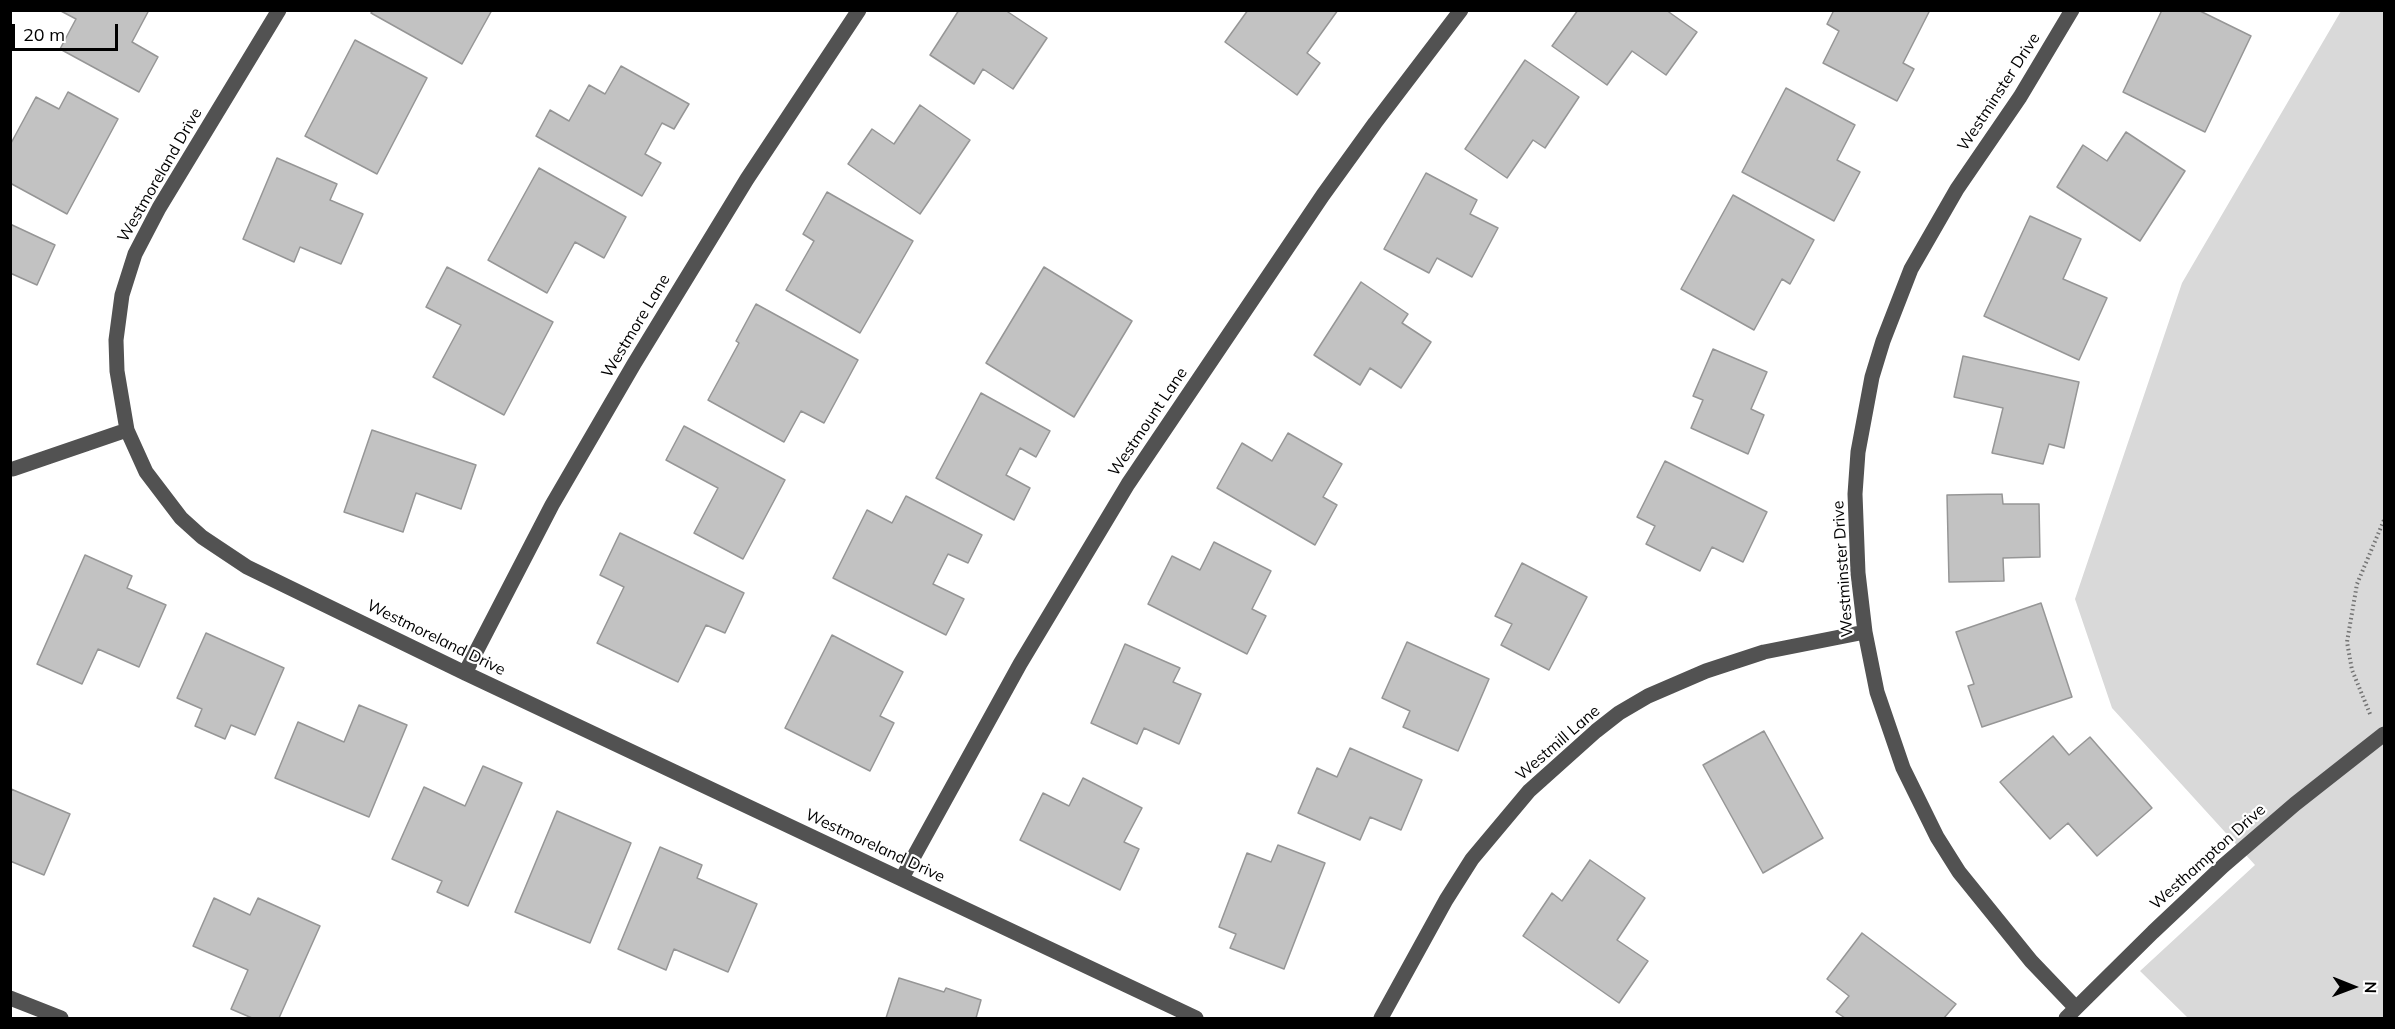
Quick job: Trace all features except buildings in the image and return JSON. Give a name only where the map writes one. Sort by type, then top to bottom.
[{"type":"street","name":"Westmoreland Drive","points":[[279,10],[159,208],[128,274],[122,295],[116,340],[117,371],[127,430],[135,451],[162,495],[202,537],[247,567],[465,673],[1196,1018]]},
{"type":"street","name":"Westmore Lane","points":[[465,673],[546,515],[628,375],[754,170],[859,10]]},
{"type":"street","name":"Westmount Lane","points":[[902,878],[1020,664],[1135,474],[1323,195],[1461,10]]},
{"type":"street","name":"Westminster Drive","points":[[2072,10],[2020,97],[1929,234],[1911,269],[1883,341],[1864,413],[1856,484],[1858,573],[1865,632],[1887,727],[1902,768],[1937,837],[1959,872],[2072,1013]]},
{"type":"street","points":[[13,469],[127,430]]},
{"type":"street","name":"Westmill Lane","points":[[1381,1018],[1446,900],[1472,859],[1529,791],[1596,731],[1619,713],[1648,696],[1706,671],[1764,652],[1865,632]]},
{"type":"street","name":"Westhampton Drive","points":[[2072,1013],[2223,866],[2295,804],[2382,736]]},
{"type":"street","points":[[10,998],[61,1018]]},
{"type":"path","points":[[2382,736],[2352,670],[2347,642],[2357,584],[2385,520]]},
{"type":"shaded area","points":[[2341,11],[2384,11],[2384,1018],[2188,1018],[2140,971],[2255,865],[2112,708],[2075,599],[2182,283]]}]
